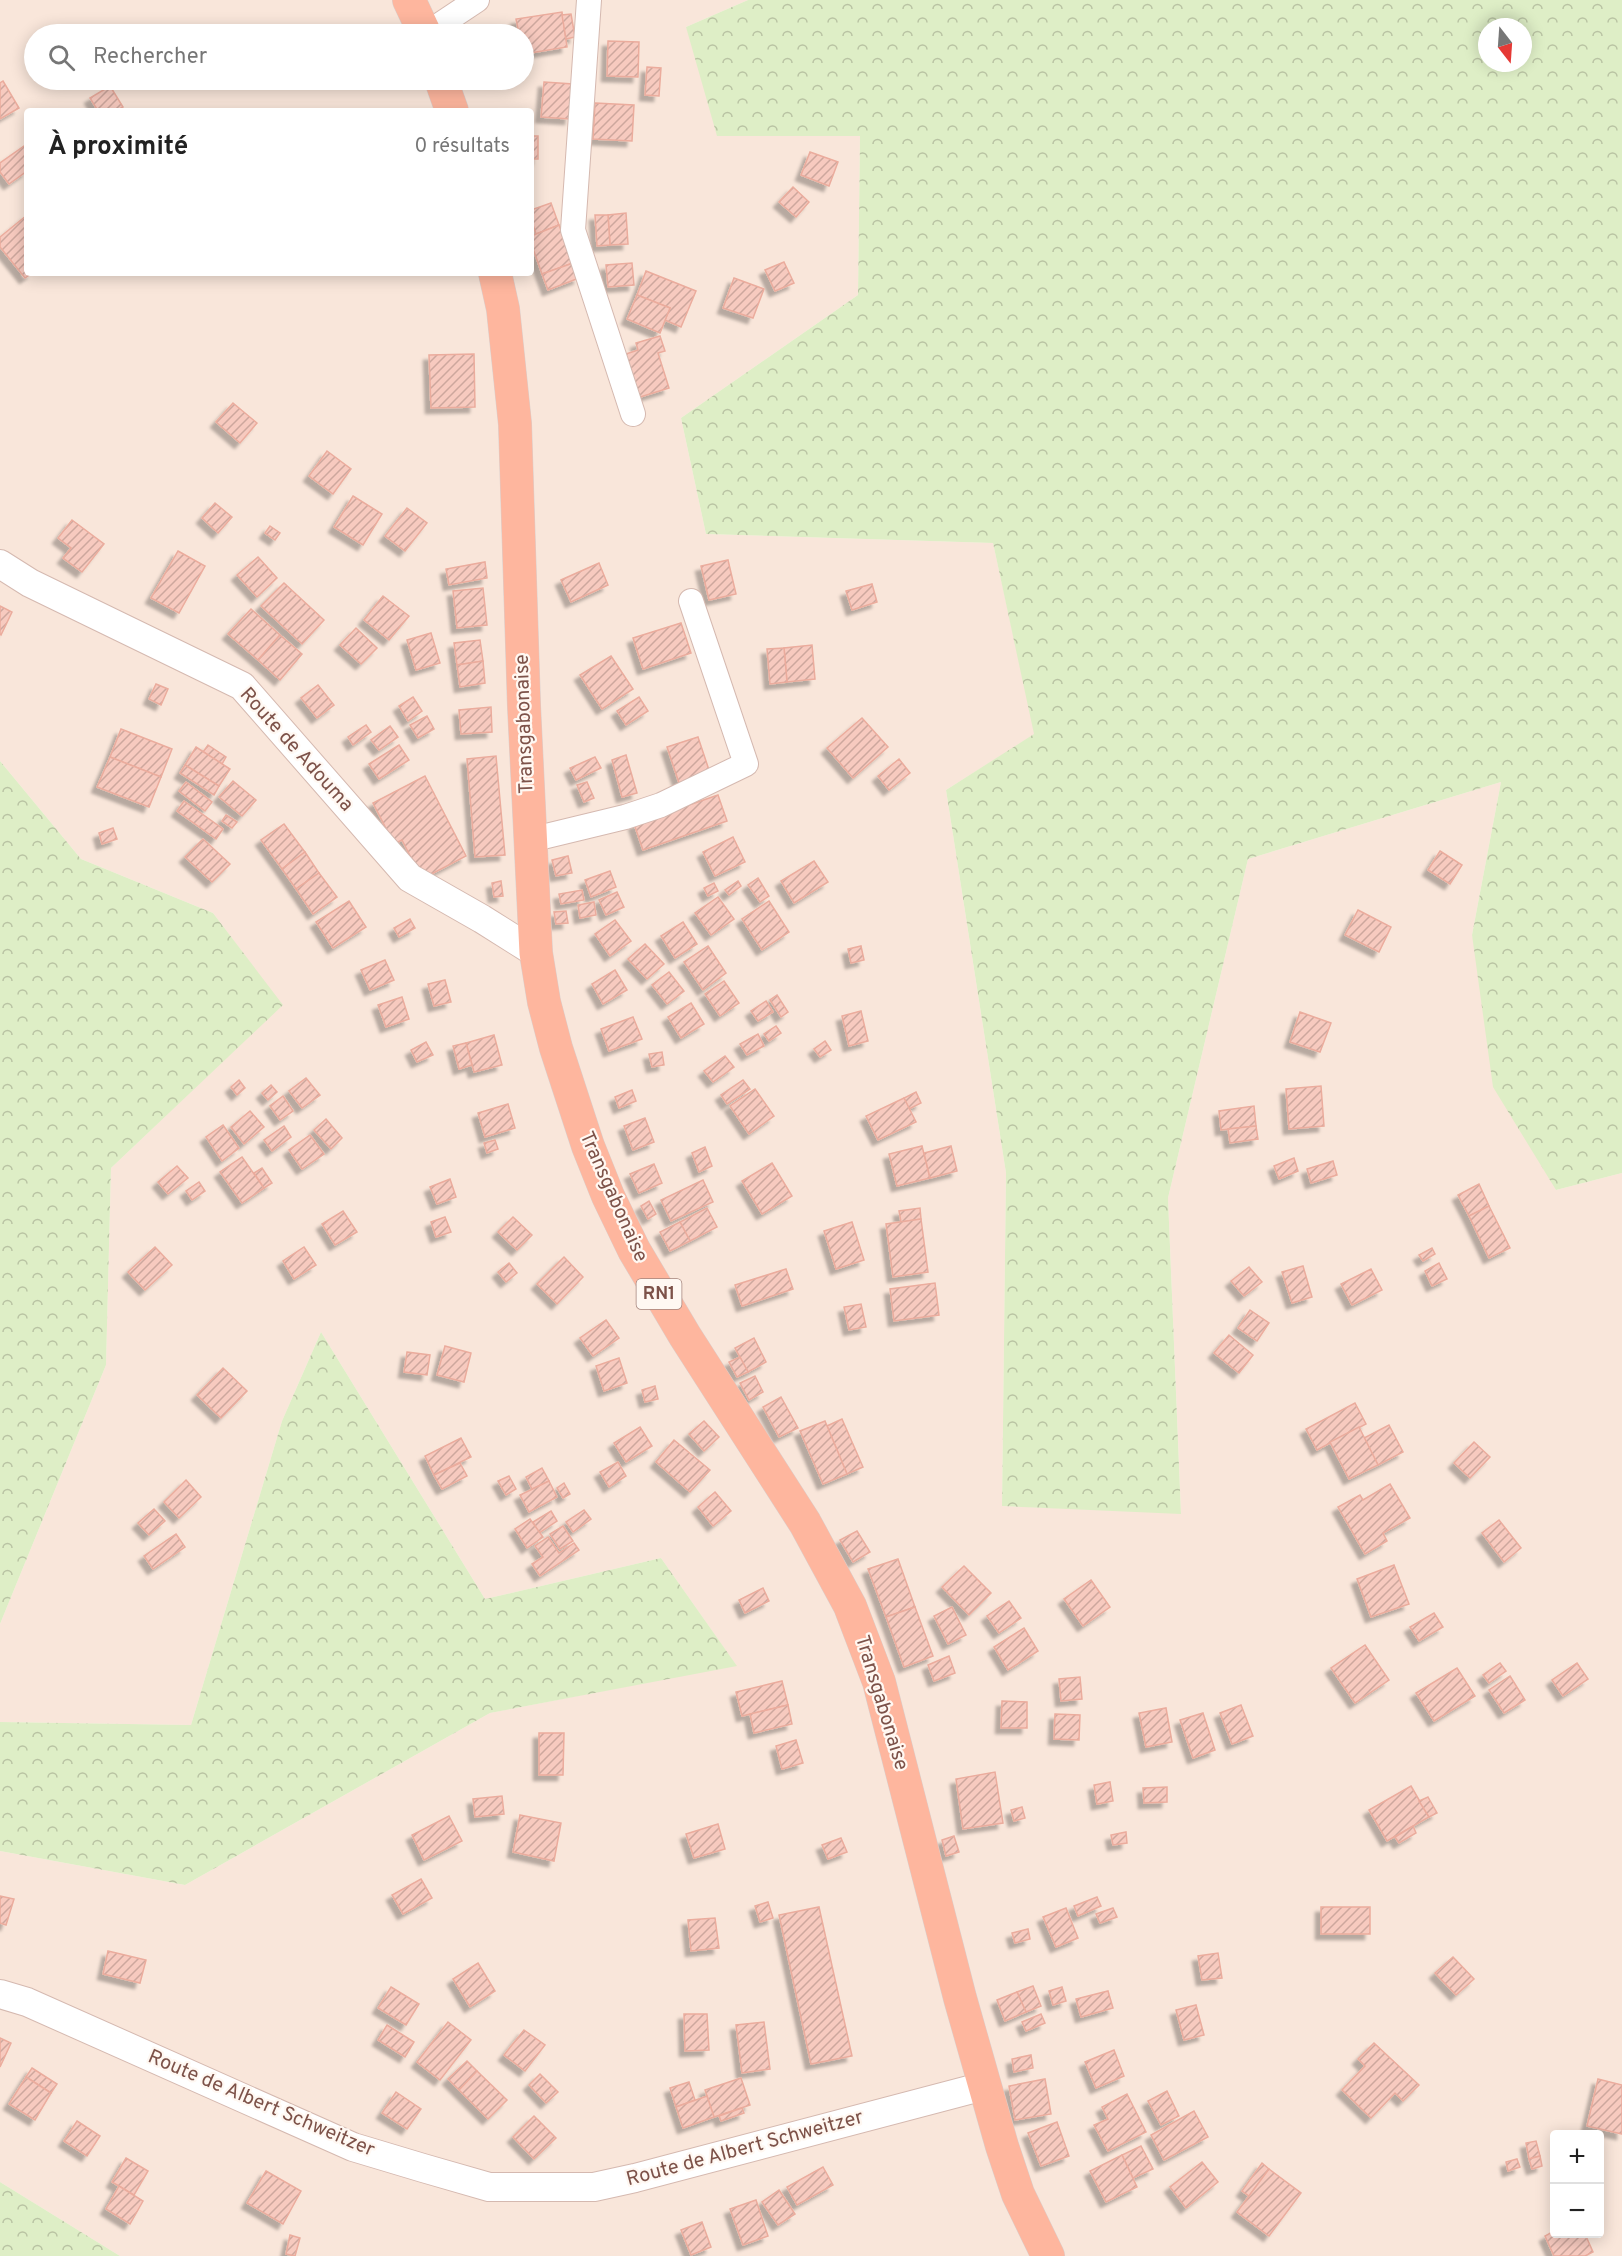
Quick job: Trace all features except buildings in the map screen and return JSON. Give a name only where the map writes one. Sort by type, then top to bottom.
[{"type":"highway","points":[[409,0],[421,24]]},
{"type":"highway","points":[[445,90],[451,108]]},
{"type":"highway","name":"Transgabonaise","points":[[496,276],[503,309],[515,424],[536,953],[544,1002],[556,1048],[572,1100],[608,1196],[634,1250],[659,1294],[810,1532],[850,1606],[866,1645],[887,1712],[984,2086],[1018,2194],[1048,2256]]},
{"type":"street","points":[[441,24],[477,0]]},
{"type":"street","points":[[589,0],[573,231],[633,414]]},
{"type":"street","name":"Route de Adouma","points":[[0,564],[30,583],[242,687],[410,878],[536,953]]},
{"type":"street","points":[[530,840],[625,817],[661,805],[746,764],[691,601]]},
{"type":"street","name":"Route de Albert Schweitzer","points":[[0,1994],[27,2002],[353,2147],[489,2187],[594,2187],[984,2086]]},
{"type":"shaded area","points":[[0,0],[748,0],[686,27],[860,136],[858,295],[681,418],[706,534],[993,543],[1035,734],[946,790],[1006,1173],[1002,1506],[1181,1513],[1168,1198],[1248,859],[1501,782],[1472,935],[1556,1190],[1622,1173],[1622,2256],[120,2256],[0,2182],[0,1851],[185,1885],[490,1713],[736,1665],[661,1558],[485,1599],[321,1332],[282,1421],[191,1725],[0,1722],[0,1624],[106,1365],[111,1168],[282,1005],[213,913],[81,859],[0,761]]},
{"type":"green space","points":[[748,0],[1622,0],[1622,1173],[1556,1190],[1493,1087],[1472,935],[1501,782],[1248,859],[1168,1198],[1181,1514],[1002,1506],[1006,1173],[946,790],[1034,734],[993,543],[706,534],[681,418],[858,295],[860,136],[717,136],[686,27]]},
{"type":"green space","points":[[0,761],[81,859],[213,913],[283,1005],[111,1168],[106,1365],[0,1624]]},
{"type":"green space","points":[[321,1332],[485,1599],[661,1558],[737,1666],[490,1713],[185,1885],[0,1851],[0,1722],[191,1725],[282,1421]]},
{"type":"green space","points":[[0,2182],[120,2256],[0,2256]]}]
